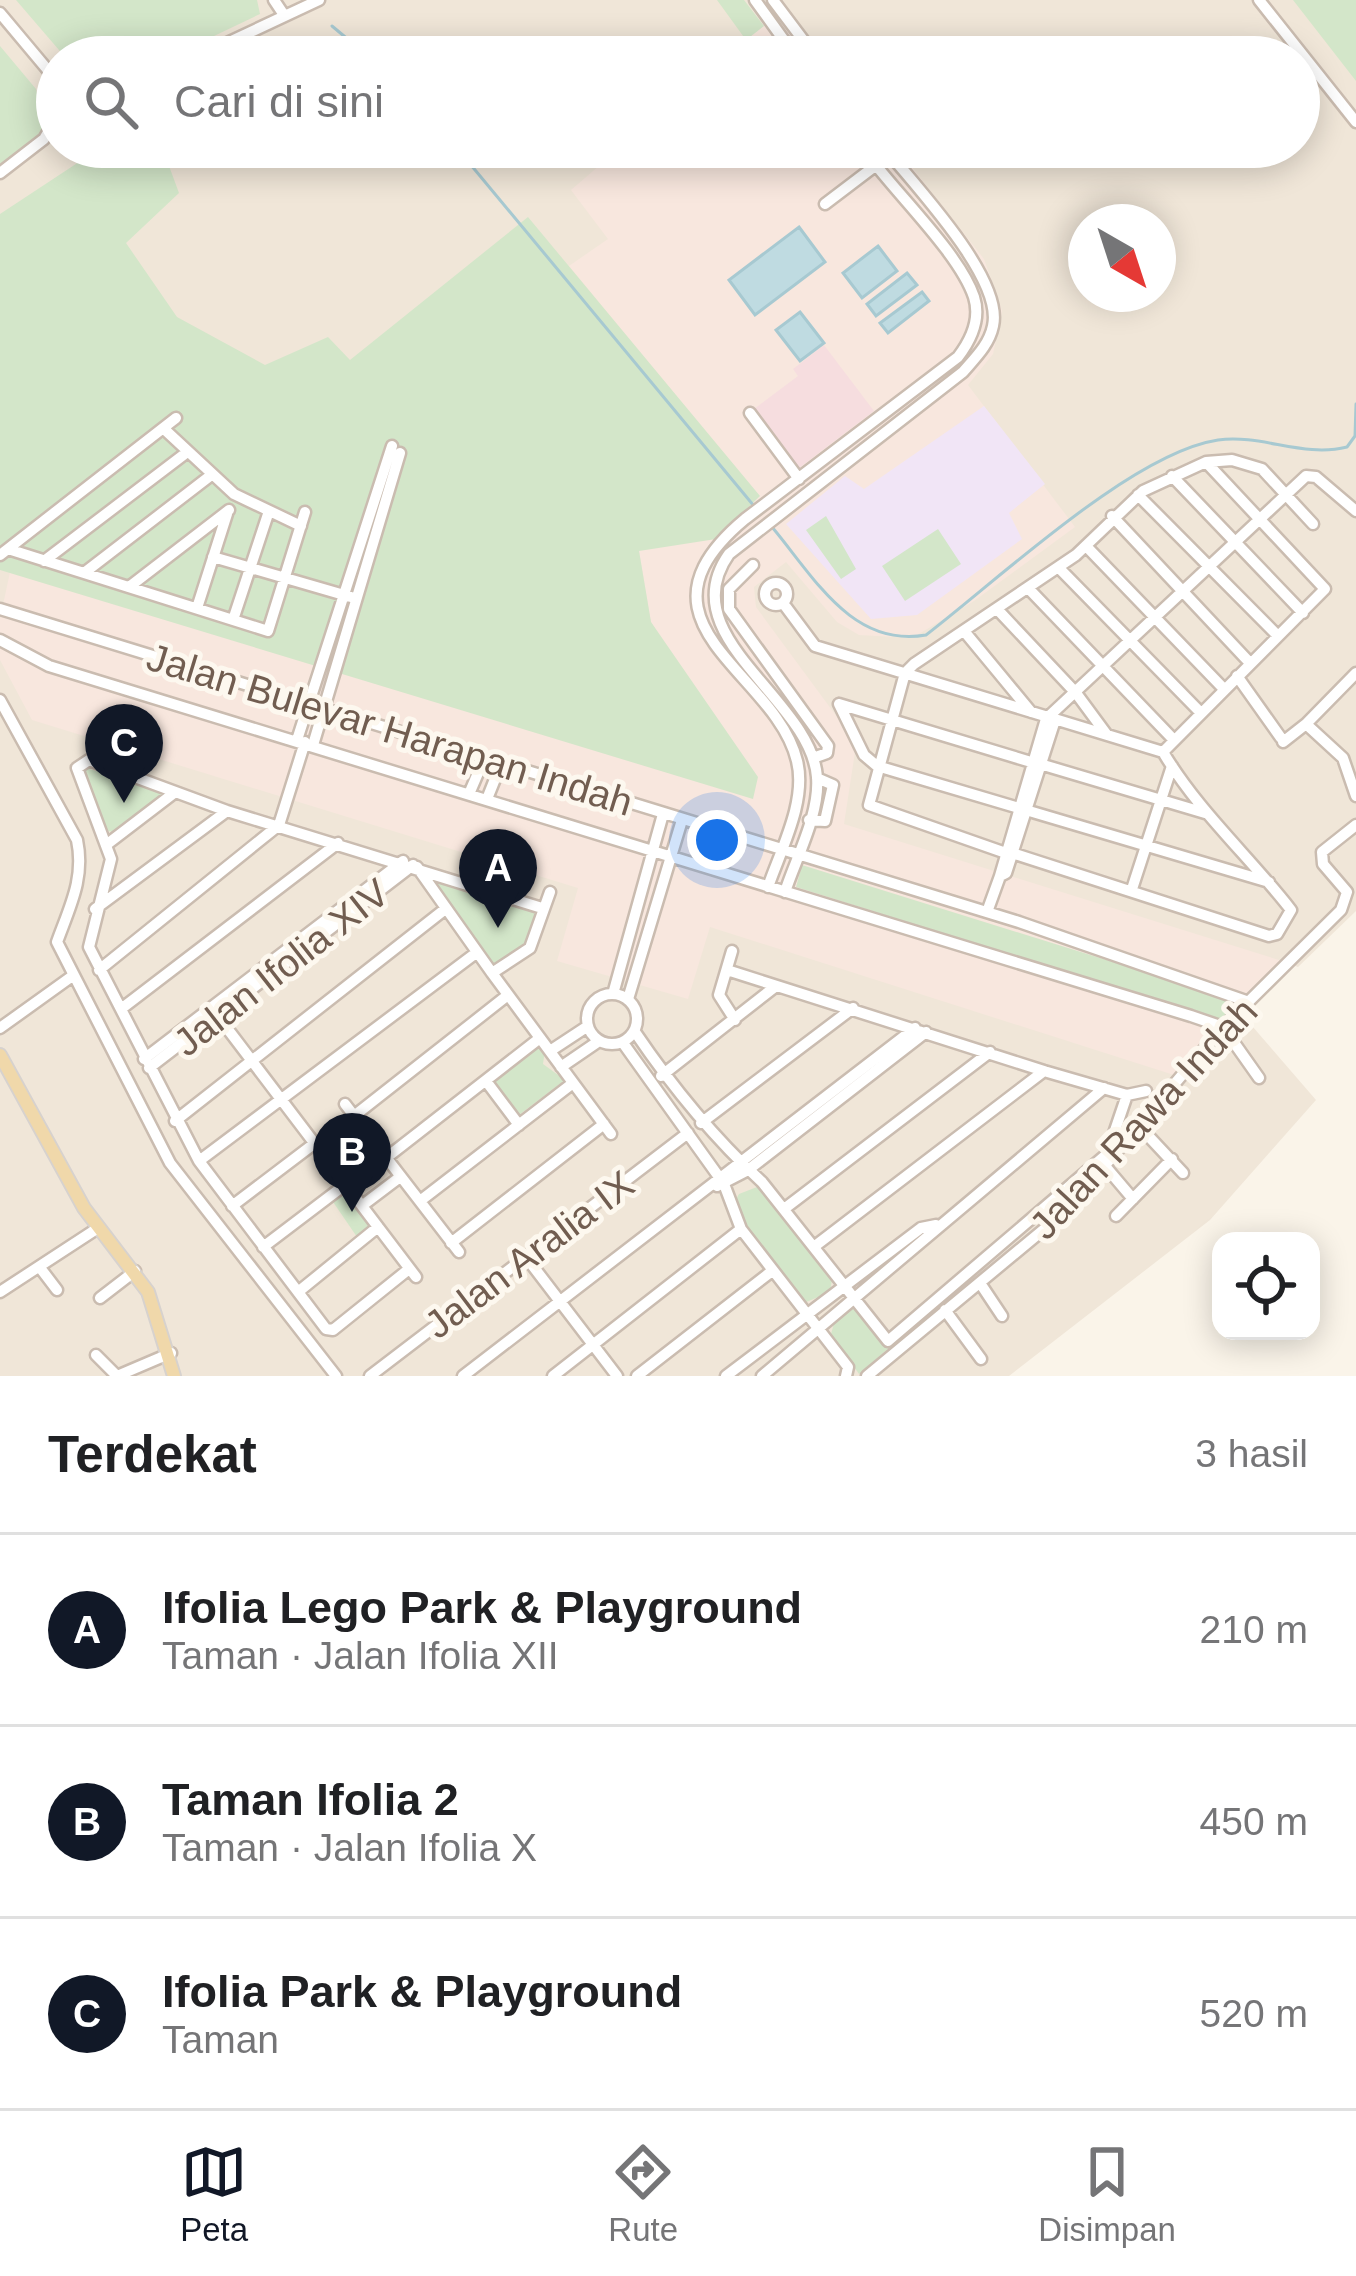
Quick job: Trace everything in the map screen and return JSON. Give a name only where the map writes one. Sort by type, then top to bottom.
[{"type":"main road","points":[[0,1055],[98,1228],[134,1271],[159,1313],[174,1376]]},
{"type":"street","points":[[274,0],[284,15]]},
{"type":"street","points":[[240,36],[318,0]]},
{"type":"street","points":[[755,0],[781,36]]},
{"type":"street","points":[[773,0],[800,36]]},
{"type":"street","points":[[1259,0],[1288,36]]},
{"type":"street","points":[[0,13],[36,56]]},
{"type":"street","points":[[1320,77],[1356,122]]},
{"type":"street","points":[[0,173],[36,145]]},
{"type":"street","points":[[825,204],[872,168]]},
{"type":"street","points":[[768,887],[799,794],[796,755],[713,642],[697,590],[709,554],[745,519],[936,376],[970,340],[975,298],[877,168]]},
{"type":"street","points":[[785,892],[809,820],[817,778],[813,758],[729,637],[713,589],[729,554],[944,387],[983,350],[993,326],[991,292],[899,168]]},
{"type":"street","points":[[936,376],[944,387]]},
{"type":"street","points":[[749,413],[800,478]]},
{"type":"street","points":[[4,552],[176,418]]},
{"type":"street","points":[[163,428],[234,494],[301,526]]},
{"type":"street","points":[[840,448],[849,460]]},
{"type":"street","points":[[99,970],[279,825],[305,742],[325,707],[331,658],[396,450]]},
{"type":"street","points":[[44,561],[186,454]]},
{"type":"street","points":[[1163,752],[1325,589],[1206,462]]},
{"type":"street","points":[[783,603],[815,646],[905,673],[1033,714],[1053,718],[1109,738],[1163,752],[1205,813],[1269,882],[1292,917],[1269,936],[870,807],[905,673],[1086,546],[1138,495],[1206,462],[1255,466],[1313,524]]},
{"type":"street","points":[[987,912],[1053,718],[1076,693],[1312,475],[1356,511]]},
{"type":"street","points":[[83,573],[210,476]]},
{"type":"street","points":[[1172,476],[1303,613]]},
{"type":"street","points":[[196,608],[234,494]]},
{"type":"street","points":[[1138,495],[1278,636]]},
{"type":"street","points":[[129,587],[229,510]]},
{"type":"street","points":[[4,552],[268,631],[305,512]]},
{"type":"street","points":[[233,620],[268,514]]},
{"type":"street","points":[[1112,516],[1250,663]]},
{"type":"street","points":[[1086,546],[1222,688]]},
{"type":"street","points":[[213,557],[350,597]]},
{"type":"street","points":[[753,566],[728,592],[729,609],[815,724],[828,750],[813,758]]},
{"type":"street","points":[[1058,567],[1200,712]]},
{"type":"street","points":[[1028,588],[1173,739]]},
{"type":"street","points":[[713,589],[728,592]]},
{"type":"street","name":"Jalan Bulevar Harapan Indah","points":[[0,609],[987,912],[1250,1002]]},
{"type":"street","points":[[997,609],[1076,693],[1109,738]]},
{"type":"street","points":[[729,637],[740,629]]},
{"type":"street","points":[[964,632],[1033,714]]},
{"type":"street","name":"Jalan Bulevar Harapan Indah","points":[[0,640],[49,666],[1223,1027]]},
{"type":"street","points":[[305,742],[308,702],[319,666],[331,658]]},
{"type":"street","points":[[1238,676],[1282,740],[1306,724],[1356,673]]},
{"type":"street","points":[[0,700],[77,840],[82,865],[78,887],[57,942],[71,977],[170,1163],[336,1376]]},
{"type":"street","points":[[1205,813],[839,704],[864,755],[878,766],[1269,882]]},
{"type":"street","points":[[800,733],[815,724]]},
{"type":"street","points":[[1306,724],[1343,758],[1356,796]]},
{"type":"street","points":[[470,794],[484,758]]},
{"type":"street","points":[[217,1015],[412,1273],[329,1330],[200,1161],[175,1121],[88,947],[110,869],[106,845],[77,775],[82,760],[227,811],[542,908]]},
{"type":"street","points":[[487,800],[501,764]]},
{"type":"street","points":[[1132,890],[1172,766]]},
{"type":"street","points":[[106,845],[174,793]]},
{"type":"street","points":[[95,909],[227,811]]},
{"type":"street","points":[[613,994],[663,814]]},
{"type":"street","points":[[628,999],[682,820]]},
{"type":"street","name":"Jalan Rawa Indah","points":[[867,1376],[1066,1210],[1223,1027],[1341,910],[1346,892],[1323,864],[1322,852],[1356,825]]},
{"type":"street","points":[[121,1010],[338,843]]},
{"type":"street","points":[[345,1104],[455,1248],[608,1129],[411,864]]},
{"type":"street","name":"Jalan Ifolia XIV","points":[[146,1064],[217,1015],[411,864]]},
{"type":"street","name":"Jalan Ifolia XIV","points":[[146,1064],[411,864]]},
{"type":"street","points":[[492,973],[530,948],[550,892]]},
{"type":"street","points":[[175,1121],[444,910]]},
{"type":"street","points":[[732,951],[719,995],[735,1020]]},
{"type":"street","points":[[200,1161],[476,953]]},
{"type":"street","points":[[727,970],[1127,1095],[1146,1091]]},
{"type":"street","points":[[0,1028],[71,977]]},
{"type":"street","points":[[651,1084],[776,986]]},
{"type":"street","points":[[550,1052],[588,1026],[596,1000],[613,994],[628,999],[638,1014],[634,1032],[623,1043],[599,1041],[561,1066]]},
{"type":"street","points":[[354,1116],[508,995]]},
{"type":"street","points":[[701,1123],[853,1008]]},
{"type":"street","points":[[588,1026],[599,1041]]},
{"type":"street","points":[[1223,1027],[1259,1078]]},
{"type":"street","points":[[463,1376],[921,1030]]},
{"type":"street","points":[[634,1032],[701,1123],[784,1209],[888,1341],[1106,1154],[1127,1095]]},
{"type":"street","points":[[386,1158],[540,1038]]},
{"type":"street","points":[[623,1043],[688,1133],[740,1229],[848,1367],[845,1376]]},
{"type":"street","points":[[784,1209],[990,1052]]},
{"type":"street","points":[[814,1246],[1044,1071]]},
{"type":"street","points":[[486,1081],[519,1125]]},
{"type":"street","points":[[420,1201],[573,1083]]},
{"type":"street","points":[[762,1376],[1104,1088]]},
{"type":"street","points":[[1139,1126],[1183,1173]]},
{"type":"street","name":"Jalan Aralia IX","points":[[370,1376],[688,1133]]},
{"type":"street","points":[[232,1206],[315,1143]]},
{"type":"street","points":[[1116,1216],[1172,1159]]},
{"type":"street","points":[[1105,1166],[1133,1199]]},
{"type":"street","points":[[363,1205],[400,1177]]},
{"type":"street","points":[[263,1247],[346,1184]]},
{"type":"street","points":[[726,1376],[921,1228],[936,1225]]},
{"type":"street","points":[[298,1292],[378,1227]]},
{"type":"street","points":[[0,1292],[98,1228]]},
{"type":"street","points":[[553,1376],[740,1229]]},
{"type":"street","points":[[526,1257],[617,1376]]},
{"type":"street","points":[[41,1269],[57,1290]]},
{"type":"street","points":[[100,1298],[134,1271]]},
{"type":"street","points":[[637,1376],[772,1271]]},
{"type":"street","points":[[980,1283],[1002,1316]]},
{"type":"street","points":[[945,1310],[981,1359]]},
{"type":"street","points":[[96,1354],[117,1376],[171,1353]]},
{"type":"street","points":[[879,1365],[888,1376]]},
{"type":"shaded area","points":[[0,0],[1356,0],[1356,911],[1298,967],[1282,961],[1174,1074],[1187,1078],[1246,1019],[1316,1100],[1210,1220],[1009,1376],[0,1376]]},
{"type":"shaded area","points":[[786,8],[808,36],[751,36]]},
{"type":"shaded area","points":[[597,168],[912,168],[984,259],[1002,311],[993,354],[968,385],[1075,527],[974,601],[912,638],[859,635],[837,622],[786,562],[754,587],[756,607],[840,721],[855,752],[844,824],[1282,961],[1174,1075],[710,927],[688,999],[557,961],[578,888],[32,720],[0,660],[0,619],[10,572],[753,798],[651,622],[639,550],[674,543],[759,496],[569,266],[608,239],[571,190]]},
{"type":"shaded area","points":[[824,345],[874,411],[799,468],[754,409],[798,376],[793,369]]},
{"type":"shaded area","points":[[984,406],[1045,484],[1009,513],[1022,539],[917,615],[871,619],[786,524],[845,476],[864,489]]},
{"type":"green space","points":[[16,0],[257,0],[260,14],[214,36],[47,36]]},
{"type":"green space","points":[[717,0],[744,0],[764,26],[743,36]]},
{"type":"green space","points":[[1293,0],[1356,0],[1356,81]]},
{"type":"green space","points":[[0,46],[36,89],[36,139],[0,164]]},
{"type":"green space","points":[[70,168],[170,168],[179,193],[126,243],[177,317],[265,365],[328,337],[350,360],[528,217],[760,496],[716,539],[639,551],[651,622],[758,777],[753,799],[0,570],[0,214]]},
{"type":"green space","points":[[826,516],[856,569],[841,579],[806,530]]},
{"type":"green space","points":[[938,529],[961,564],[905,601],[882,566]]},
{"type":"green space","points":[[86,768],[163,794],[116,832],[106,831],[82,771]]},
{"type":"green space","points":[[802,865],[1238,1001],[1239,1006],[1225,1022],[796,887]]},
{"type":"green space","points":[[442,879],[539,911],[528,941],[494,966],[432,886]]},
{"type":"green space","points":[[538,1041],[545,1050],[543,1064],[565,1080],[519,1115],[492,1077]]},
{"type":"green space","points":[[757,1187],[833,1274],[830,1292],[804,1303],[737,1221],[732,1206],[739,1194]]},
{"type":"green space","points":[[346,1189],[373,1225],[357,1237],[331,1199]]},
{"type":"green space","points":[[849,1308],[859,1311],[889,1348],[859,1374],[831,1334],[835,1320]]},
{"type":"water","points":[[799,227],[825,262],[755,315],[729,280]]},
{"type":"water","points":[[878,246],[897,271],[862,298],[843,273]]},
{"type":"water","points":[[907,273],[917,285],[876,316],[867,304]]},
{"type":"water","points":[[922,292],[929,301],[888,333],[880,323]]},
{"type":"water","points":[[800,312],[824,343],[800,361],[776,330]]},
{"type":"waterway","points":[[332,26],[344,36]]},
{"type":"waterway","points":[[473,168],[754,506]]},
{"type":"waterway","points":[[772,527],[820,587],[856,620],[900,636],[926,635],[1067,522],[1146,468],[1218,440],[1314,450],[1347,447],[1355,436],[1356,404]]},
{"type":"place","name":"Ifolia Park & Playground","points":[[124,803]]},
{"type":"place","name":"Ifolia Lego Park & Playground","points":[[498,928]]},
{"type":"place","name":"Taman Ifolia 2","points":[[352,1212]]}]
